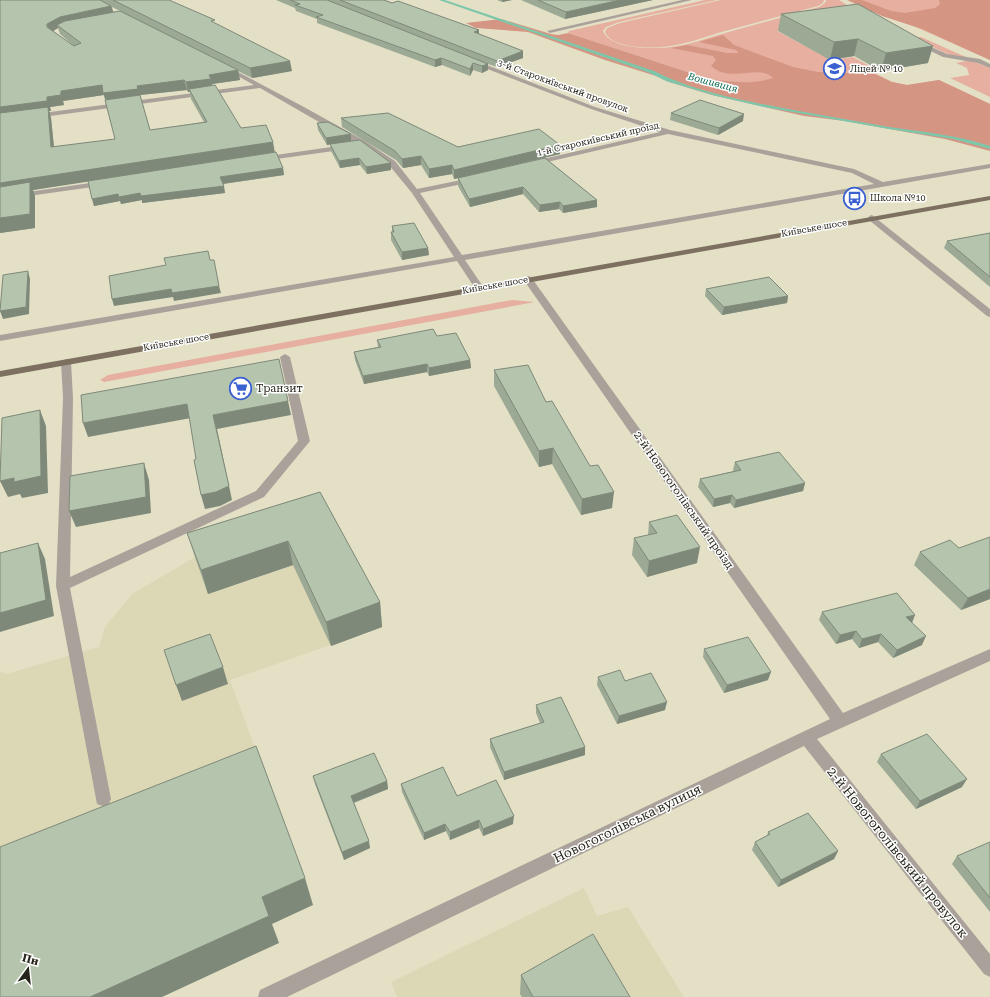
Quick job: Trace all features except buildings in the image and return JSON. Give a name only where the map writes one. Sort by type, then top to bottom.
[{"type":"main road","name":"Київське шосе","points":[[0,374],[990,198]]},
{"type":"street","points":[[550,31],[689,0]]},
{"type":"street","points":[[914,42],[945,56],[980,61],[990,66]]},
{"type":"street","name":"3-й Старокиївський провулок","points":[[465,58],[593,108],[668,132],[854,171],[880,184]]},
{"type":"street","points":[[220,64],[302,108],[362,143],[392,163],[415,192],[458,258],[480,288]]},
{"type":"street","points":[[24,118],[260,86]]},
{"type":"street","name":"1-й Старокиївський проїзд","points":[[524,167],[668,132]]},
{"type":"street","points":[[256,160],[362,143]]},
{"type":"street","points":[[0,338],[990,166]]},
{"type":"street","points":[[415,192],[478,178]]},
{"type":"street","points":[[0,198],[109,182]]},
{"type":"street","points":[[872,218],[990,314]]},
{"type":"street","name":"2-й Новогоголівський проїзд","points":[[528,279],[840,721]]},
{"type":"street","points":[[63,586],[260,494],[304,441],[285,357]]},
{"type":"street","points":[[66,362],[68,398],[63,586],[103,799]]},
{"type":"street","name":"Новогоголівська вулиця","points":[[267,997],[806,737],[990,655]]},
{"type":"street","name":"2-й Новогоголівський провулок","points":[[806,737],[990,968]]},
{"type":"shaded area","points":[[705,0],[717,0],[619,22],[606,27],[603,31],[615,42],[624,45],[644,48],[671,47],[691,43],[819,7],[825,3],[826,0],[839,0],[852,8],[816,25],[777,31],[831,60],[853,57],[875,69],[877,71],[876,74],[892,82],[907,85],[939,80],[990,104],[990,136],[706,78],[568,33],[569,31]]},
{"type":"shaded area","points":[[721,0],[824,0],[823,3],[818,6],[670,46],[644,47],[624,45],[609,38],[605,32],[607,28],[620,23]]},
{"type":"shaded area","points":[[847,0],[862,0],[891,11],[905,13],[935,8],[940,4],[939,0],[990,0],[990,60],[922,29],[882,16]]},
{"type":"shaded area","points":[[855,0],[990,0],[990,60]]},
{"type":"shaded area","points":[[501,19],[551,34],[558,35],[568,33],[706,78],[723,81],[757,82],[773,78],[760,72],[736,74],[719,71],[711,66],[716,60],[713,56],[671,48],[687,45],[727,53],[739,53],[736,50],[699,42],[723,35],[734,45],[793,67],[818,72],[875,74],[892,82],[907,85],[939,80],[990,104],[990,151],[945,139],[845,121],[804,116],[712,95],[669,82],[656,76],[605,60],[528,32],[476,28],[466,23]]},
{"type":"shaded area","points":[[911,37],[921,37],[968,58],[950,55]]},
{"type":"shaded area","points":[[973,61],[990,68],[990,97],[950,78],[969,75],[967,68],[956,63]]},
{"type":"shaded area","points":[[512,300],[535,302],[104,382],[100,380],[108,375]]},
{"type":"shaded area","points":[[324,516],[382,627],[230,680],[313,905],[272,924],[0,997],[0,671],[6,674],[99,647],[105,627],[132,594],[195,557]]},
{"type":"shaded area","points":[[584,888],[597,916],[628,907],[684,997],[397,997],[391,982]]},
{"type":"waterway","name":"Вошивиця","points":[[441,0],[652,72],[668,80],[718,95],[764,106],[889,128],[953,137],[990,148]]},
{"type":"place","name":"Ліцей № 10","points":[[834,69]]},
{"type":"place","name":"Школа №10","points":[[854,198]]},
{"type":"place","name":"Транзит","points":[[241,388]]}]
